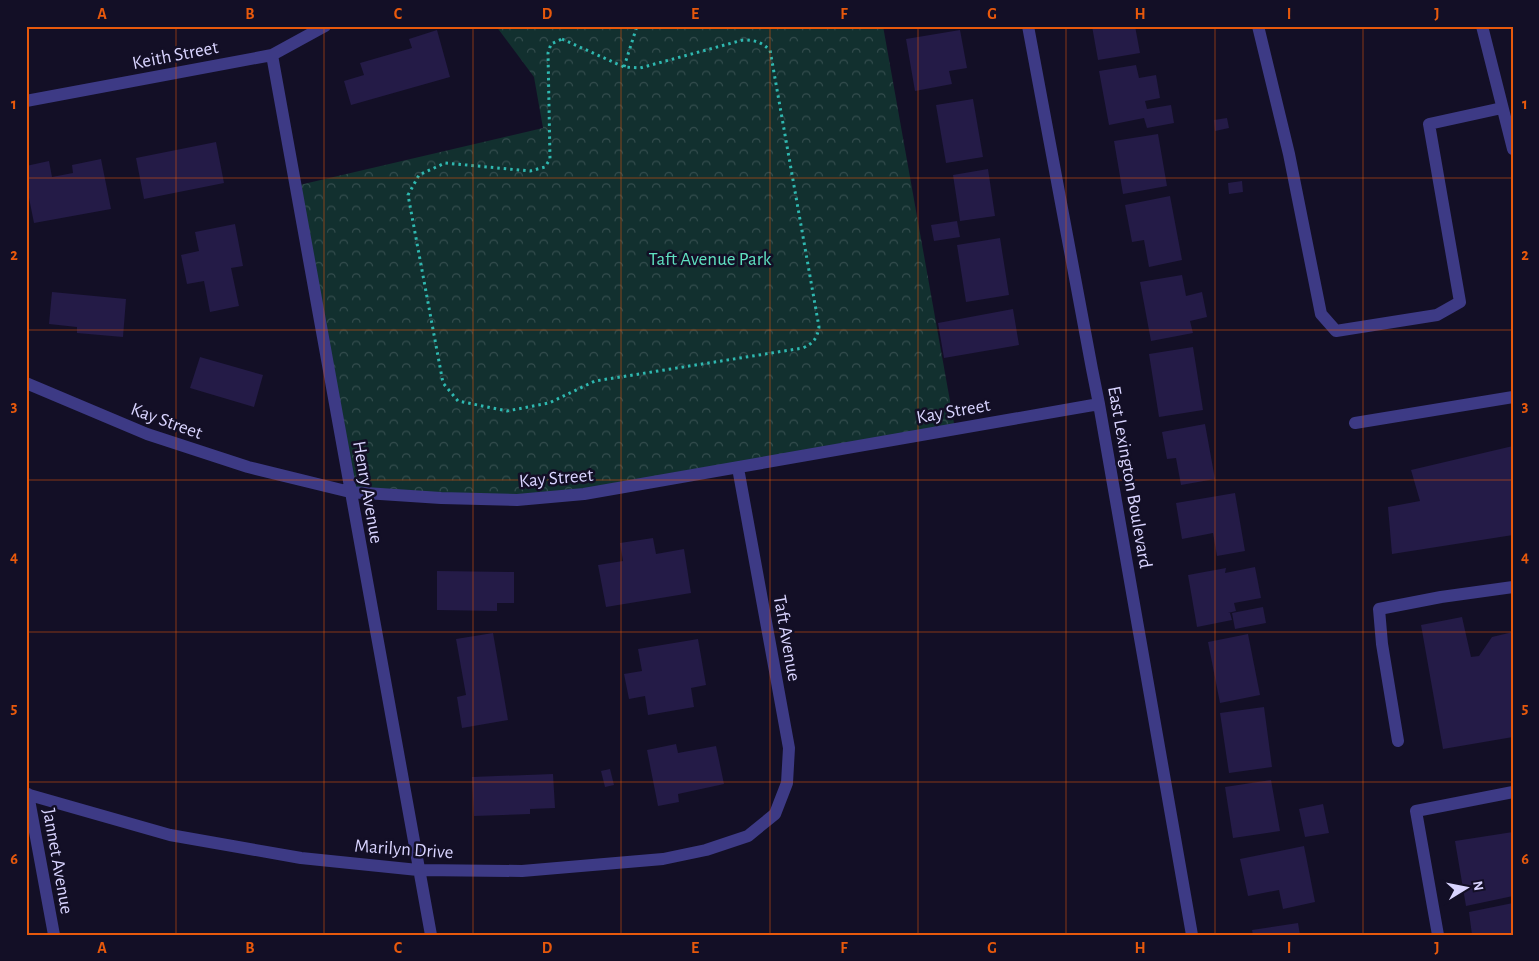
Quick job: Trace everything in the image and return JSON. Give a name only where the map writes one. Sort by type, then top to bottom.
[{"type":"street","name":"Keith Street","points":[[26,101],[272,55],[325,26]]},
{"type":"street","name":"East Lexington Boulevard","points":[[1028,26],[1100,404],[1192,935]]},
{"type":"street","points":[[1258,26],[1289,154],[1320,314],[1336,331],[1437,315],[1460,302],[1429,124],[1502,108]]},
{"type":"street","points":[[1482,26],[1513,149]]},
{"type":"street","name":"Henry Avenue","points":[[272,55],[431,935]]},
{"type":"street","name":"Kay Street","points":[[26,383],[147,434],[248,467],[350,492],[441,498],[517,500],[584,494],[1100,404]]},
{"type":"street","points":[[1355,423],[1513,397]]},
{"type":"street","name":"Taft Avenue","points":[[738,468],[789,748],[787,783],[775,814]]},
{"type":"street","points":[[1398,741],[1382,644],[1379,609],[1513,586]]},
{"type":"street","points":[[1438,935],[1416,811],[1513,792]]},
{"type":"street","name":"Marilyn Drive","points":[[27,794],[170,835],[301,858],[418,870],[522,871],[663,859],[706,850],[748,836],[775,814]]},
{"type":"street","name":"Jannet Avenue","points":[[27,794],[54,935]]},
{"type":"path","points":[[624,67],[637,26]]},
{"type":"path","points":[[562,39],[624,67],[640,68],[743,40],[762,42],[770,50],[819,327],[818,336],[813,343],[803,348],[594,381],[549,403],[507,411],[458,401],[444,383],[408,195],[418,175],[445,163],[530,171],[545,167],[550,159],[548,53],[551,44],[562,39]]},
{"type":"green space","name":"Taft Avenue Park","points":[[496,26],[883,26],[955,429],[517,500],[350,492],[295,186],[543,128],[534,77]]},
{"type":"building","points":[[1092,26],[1135,26],[1140,53],[1098,60]]},
{"type":"building","points":[[437,30],[450,77],[351,105],[344,81],[364,75],[360,63],[412,48],[409,39]]},
{"type":"building","points":[[960,30],[967,68],[949,71],[952,84],[915,91],[906,39]]},
{"type":"building","points":[[1136,65],[1139,78],[1156,75],[1160,98],[1145,101],[1147,109],[1171,105],[1174,123],[1147,128],[1144,118],[1109,125],[1099,71]]},
{"type":"building","points":[[973,99],[983,157],[946,163],[936,105]]},
{"type":"building","points":[[1227,118],[1229,128],[1215,131],[1214,120]]},
{"type":"building","points":[[1158,134],[1167,186],[1123,194],[1114,141]]},
{"type":"building","points":[[216,142],[224,183],[144,199],[136,158]]},
{"type":"building","points":[[101,159],[111,209],[34,223],[26,183],[26,166],[49,161],[52,177],[73,173],[72,165]]},
{"type":"building","points":[[988,169],[995,216],[960,221],[953,175]]},
{"type":"building","points":[[1242,181],[1243,192],[1229,194],[1228,183]]},
{"type":"building","points":[[1170,196],[1182,260],[1149,267],[1144,240],[1132,242],[1125,205]]},
{"type":"building","points":[[957,221],[960,237],[934,241],[931,225]]},
{"type":"building","points":[[235,224],[243,266],[231,268],[239,306],[210,312],[204,281],[187,284],[181,255],[199,251],[195,232]]},
{"type":"building","points":[[1000,238],[1009,295],[966,302],[957,245]]},
{"type":"building","points":[[1182,275],[1186,296],[1202,292],[1207,317],[1190,321],[1193,333],[1151,341],[1140,282]]},
{"type":"building","points":[[52,292],[126,299],[123,337],[77,333],[77,327],[49,324]]},
{"type":"building","points":[[1013,309],[1019,345],[944,358],[938,323]]},
{"type":"building","points":[[1193,347],[1203,410],[1159,417],[1149,354]]},
{"type":"building","points":[[200,357],[263,375],[254,407],[190,388]]},
{"type":"building","points":[[1205,424],[1215,479],[1181,485],[1176,458],[1167,459],[1162,432]]},
{"type":"building","points":[[1513,446],[1513,535],[1392,554],[1388,507],[1420,501],[1411,470]]},
{"type":"building","points":[[1235,493],[1245,551],[1217,556],[1213,533],[1182,539],[1176,503]]},
{"type":"building","points":[[653,538],[656,554],[684,549],[691,593],[606,607],[598,565],[623,561],[620,543]]},
{"type":"building","points":[[1255,567],[1261,598],[1234,603],[1236,611],[1228,613],[1230,613],[1232,620],[1197,627],[1188,575],[1226,568],[1225,573]]},
{"type":"building","points":[[437,571],[514,572],[514,603],[497,603],[497,611],[437,610]]},
{"type":"building","points":[[1263,607],[1266,623],[1235,629],[1232,613]]},
{"type":"building","points":[[1462,617],[1471,657],[1479,656],[1492,637],[1513,632],[1513,737],[1443,749],[1421,625]]},
{"type":"building","points":[[493,633],[508,720],[462,728],[457,697],[466,695],[456,639]]},
{"type":"building","points":[[1248,634],[1260,695],[1220,703],[1208,642]]},
{"type":"building","points":[[698,639],[706,685],[691,688],[694,707],[648,715],[645,696],[629,699],[624,674],[642,671],[638,649]]},
{"type":"building","points":[[1264,707],[1272,767],[1229,773],[1220,713]]},
{"type":"building","points":[[676,744],[678,753],[716,746],[724,784],[678,794],[679,802],[658,806],[647,750]]},
{"type":"building","points":[[610,769],[614,785],[605,787],[601,771]]},
{"type":"building","points":[[553,774],[555,808],[530,809],[530,814],[474,816],[472,777]]},
{"type":"building","points":[[1271,780],[1280,831],[1233,838],[1225,787]]},
{"type":"building","points":[[1323,804],[1329,833],[1305,837],[1299,809]]},
{"type":"building","points":[[1513,832],[1513,896],[1466,906],[1455,841]]},
{"type":"building","points":[[1304,846],[1315,902],[1283,909],[1279,890],[1248,896],[1240,859]]},
{"type":"building","points":[[1513,903],[1513,935],[1472,935],[1469,912]]},
{"type":"building","points":[[1298,923],[1300,935],[1253,935],[1252,930]]}]
